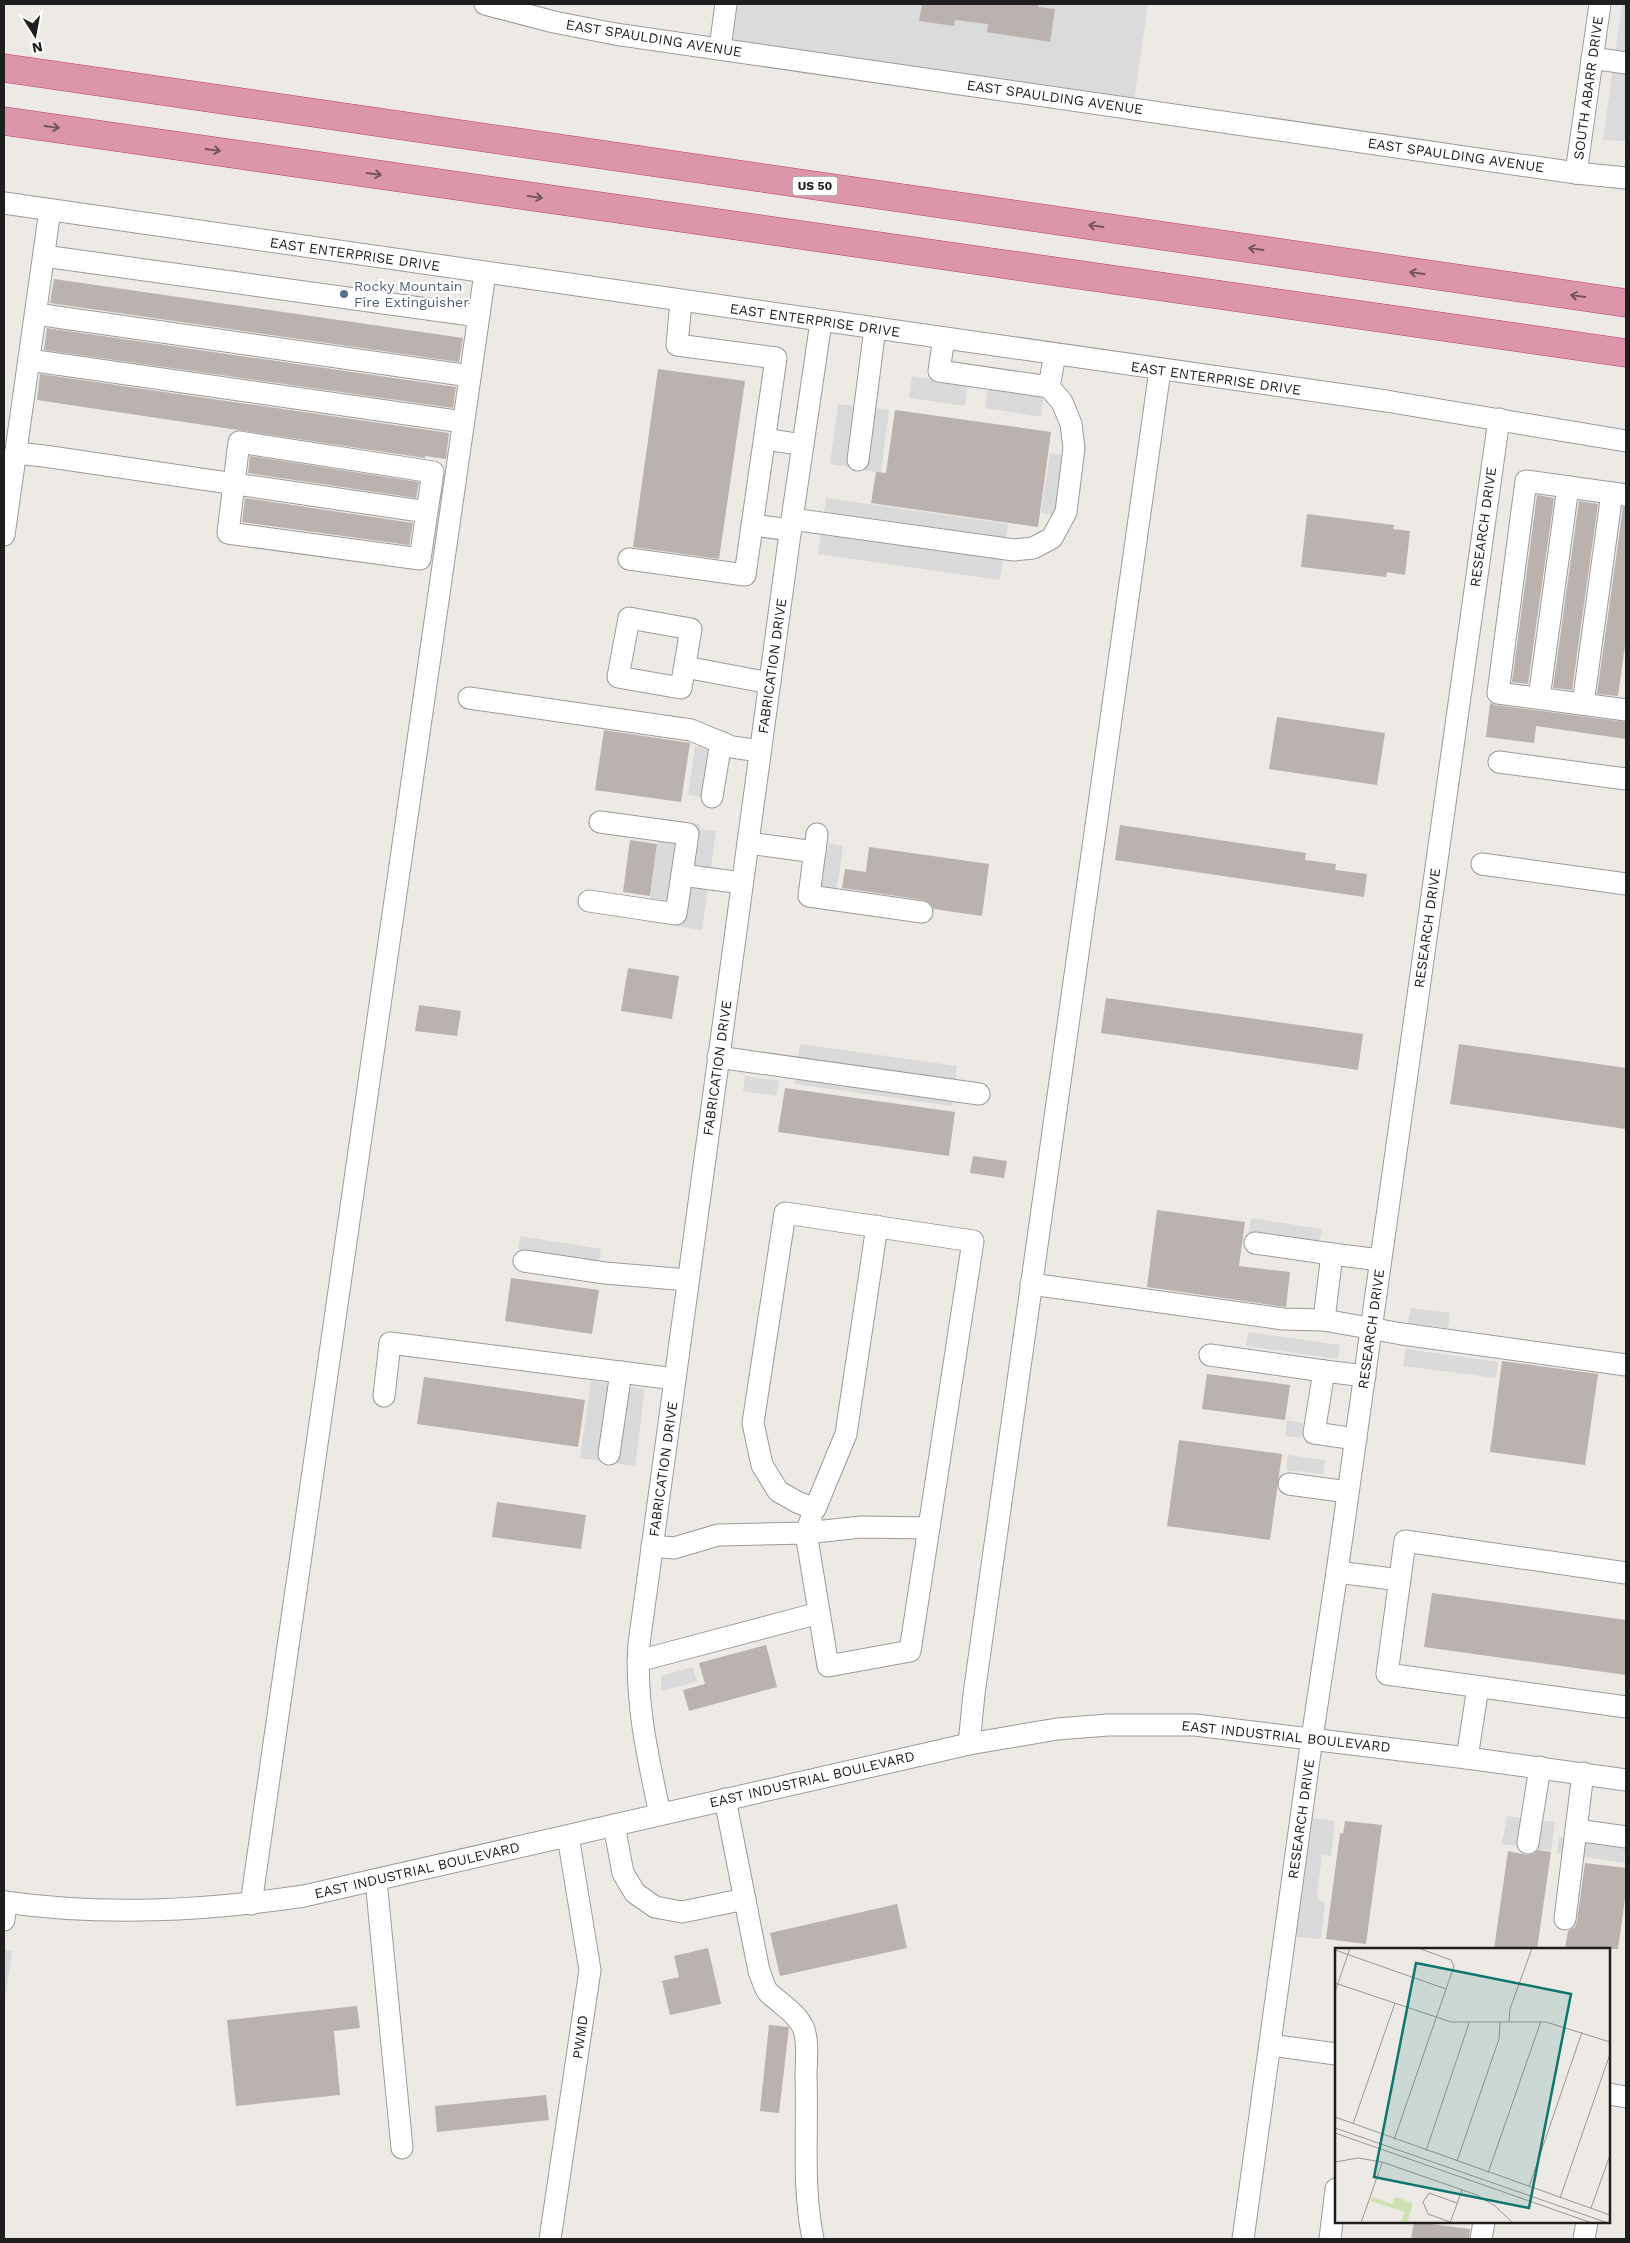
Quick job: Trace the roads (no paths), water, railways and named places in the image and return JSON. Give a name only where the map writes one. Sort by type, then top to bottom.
[{"type":"highway","name":"US 50","points":[[4,68],[1626,303]]},
{"type":"highway","points":[[4,120],[1626,353]]},
{"type":"street","name":"EAST SPAULDING AVENUE","points":[[486,4],[554,22],[606,32],[1576,173],[1626,178]]},
{"type":"street","points":[[720,48],[726,4]]},
{"type":"street","name":"SOUTH ABARR DRIVE","points":[[1576,173],[1600,4]]},
{"type":"street","points":[[1592,58],[1626,63]]},
{"type":"street","name":"EAST ENTERPRISE DRIVE","points":[[4,203],[1055,354],[1499,419],[1626,440]]},
{"type":"street","points":[[4,535],[50,210]]},
{"type":"street","points":[[44,256],[478,316]]},
{"type":"street","points":[[251,1904],[485,273]]},
{"type":"street","points":[[629,559],[744,575],[776,358],[676,345],[682,301]]},
{"type":"street","points":[[36,314],[470,376]]},
{"type":"street","name":"FABRICATION DRIVE","points":[[660,1814],[644,1738],[639,1697],[638,1661],[791,525],[822,322]]},
{"type":"street","points":[[858,460],[875,328]]},
{"type":"street","points":[[752,525],[791,525],[1014,550],[1033,548],[1052,538],[1066,512],[1074,448],[1071,424],[1062,402],[1050,387],[939,371],[944,338]]},
{"type":"street","points":[[1050,387],[1055,354]]},
{"type":"street","points":[[29,360],[463,422]]},
{"type":"street","points":[[969,1744],[974,1694],[1160,370]]},
{"type":"street","name":"RESEARCH DRIVE","points":[[1243,2239],[1499,419]]},
{"type":"street","points":[[765,439],[803,445]]},
{"type":"street","points":[[239,442],[433,472],[427,512],[420,559],[228,533],[239,442]]},
{"type":"street","points":[[16,453],[427,512]]},
{"type":"street","points":[[1583,704],[1619,494],[1526,481],[1498,693],[1626,710]]},
{"type":"street","points":[[1539,698],[1568,487]]},
{"type":"street","points":[[685,667],[770,683]]},
{"type":"street","points":[[469,698],[691,730],[732,747],[760,751]]},
{"type":"street","points":[[712,797],[721,742]]},
{"type":"street","points":[[1499,762],[1626,779]]},
{"type":"street","points":[[589,901],[676,914],[688,834],[600,822]]},
{"type":"street","points":[[748,843],[816,843],[809,896],[922,912]]},
{"type":"street","points":[[1482,864],[1626,884]]},
{"type":"street","points":[[682,875],[742,883]]},
{"type":"street","points":[[718,1057],[979,1094]]},
{"type":"street","points":[[815,1509],[778,1491],[762,1465],[753,1423],[785,1213],[877,1226],[973,1241],[910,1651],[828,1666],[806,1533],[846,1434],[877,1226]]},
{"type":"street","points":[[1255,1243],[1380,1260]]},
{"type":"street","points":[[1324,1320],[1332,1254]]},
{"type":"street","points":[[524,1261],[605,1273],[688,1280]]},
{"type":"street","points":[[1031,1284],[1283,1319],[1324,1320],[1372,1327],[1402,1334],[1626,1365]]},
{"type":"street","points":[[384,1396],[390,1343],[675,1379]]},
{"type":"street","points":[[1210,1355],[1365,1376]]},
{"type":"street","points":[[1324,1371],[1314,1433],[1356,1439]]},
{"type":"street","points":[[609,1454],[621,1372]]},
{"type":"street","points":[[1289,1484],[1348,1492]]},
{"type":"street","points":[[652,1546],[674,1548],[718,1535],[806,1533],[861,1527],[929,1528]]},
{"type":"street","points":[[1626,1573],[1405,1541],[1387,1674],[1626,1707]]},
{"type":"street","points":[[1337,1572],[1400,1580]]},
{"type":"street","points":[[638,1661],[819,1613]]},
{"type":"street","points":[[1467,1758],[1478,1686]]},
{"type":"street","name":"EAST INDUSTRIAL BOULEVARD","points":[[5,1908],[142,1912],[196,1910],[304,1896],[725,1798],[969,1744],[1056,1729],[1157,1724],[1235,1728],[1540,1767],[1626,1780]]},
{"type":"street","points":[[1528,1843],[1540,1767]]},
{"type":"street","points":[[1565,1918],[1583,1774]]},
{"type":"street","points":[[725,1798],[759,1971],[767,1990],[789,2009],[803,2027],[807,2099],[806,2178],[808,2218],[813,2239]]},
{"type":"street","points":[[614,1825],[623,1873],[635,1894],[655,1907],[682,1912],[745,1899]]},
{"type":"street","points":[[1576,1830],[1626,1837]]},
{"type":"street","name":"PWMD","points":[[550,2239],[590,1970],[568,1836]]},
{"type":"street","points":[[376,1880],[402,2148]]},
{"type":"street","points":[[1270,2045],[1335,2054]]},
{"type":"street","points":[[1610,2094],[1626,2097]]},
{"type":"street","points":[[1330,2239],[1335,2197]]},
{"type":"street","points":[[1481,2239],[1484,2223]]},
{"type":"street","points":[[1584,2239],[1587,2223]]},
{"type":"place","name":"Rocky Mountain Fire Extinguisher","points":[[344,294]]}]
